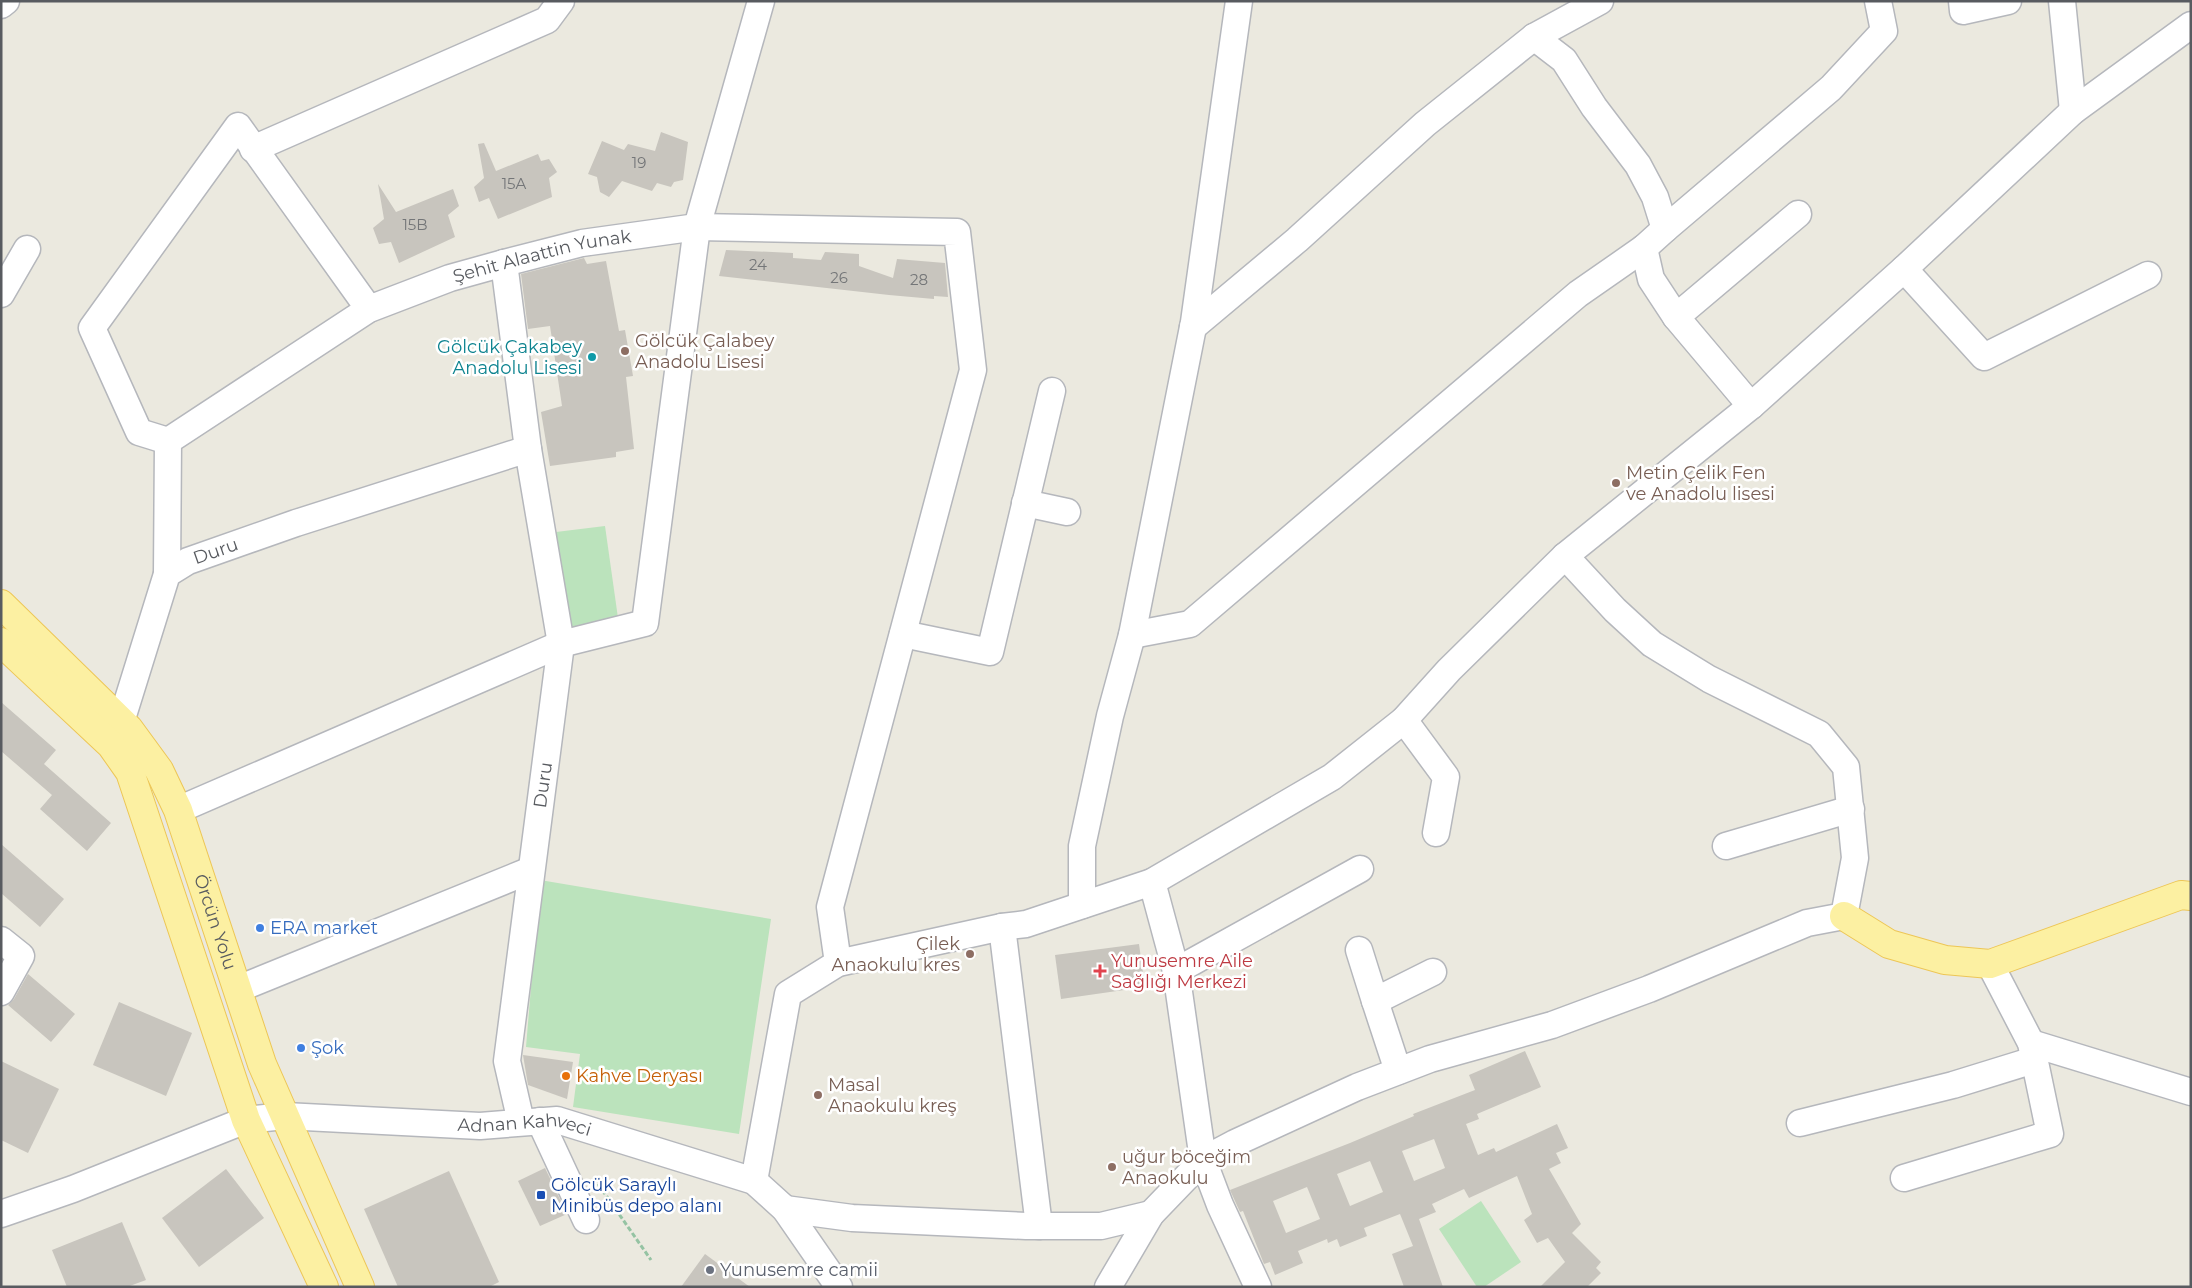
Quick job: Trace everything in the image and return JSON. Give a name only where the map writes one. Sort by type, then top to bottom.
[{"type":"main road","name":"Örcün Yolu","points":[[1,604],[121,722],[159,770],[178,810],[262,1064],[360,1287]]},
{"type":"main road","name":"Örcün Yolu","points":[[1,642],[111,745],[130,772],[246,1120],[324,1287]]},
{"type":"main road","points":[[1844,916],[1889,944],[1946,960],[1990,964],[2181,895],[2191,896]]},
{"type":"street","points":[[1,5],[6,1]]},
{"type":"street","points":[[253,149],[547,20],[561,1]]},
{"type":"street","points":[[178,810],[561,644],[646,623],[697,227],[760,1]]},
{"type":"street","points":[[1082,905],[1082,846],[1110,716],[1132,636],[1193,327],[1239,1]]},
{"type":"street","points":[[1193,327],[1297,240],[1425,124],[1534,37],[1600,1]]},
{"type":"street","points":[[1132,636],[1190,624],[1578,294],[1644,248],[1831,88],[1884,31],[1878,1]]},
{"type":"street","points":[[1962,1],[1963,11],[2008,1]]},
{"type":"street","points":[[2062,1],[2073,111]]},
{"type":"street","points":[[754,1181],[788,994],[838,963],[1002,927],[1026,924],[1152,882],[1332,777],[1404,720],[1449,670],[1565,556],[1751,406],[1904,269],[2073,111],[2191,25]]},
{"type":"street","points":[[1534,37],[1564,60],[1594,107],[1638,165],[1655,197],[1665,229]]},
{"type":"street","points":[[121,722],[146,648],[167,574],[168,441],[139,432],[92,328],[238,126],[369,310]]},
{"type":"street","points":[[1676,317],[1798,214]]},
{"type":"street","name":"Şehit Alaattin Yunak","points":[[168,441],[369,310],[450,278],[504,263],[582,243],[697,227],[957,232],[973,370],[903,634]]},
{"type":"street","points":[[1644,248],[1651,279],[1676,317],[1751,406]]},
{"type":"street","points":[[1,294],[27,249]]},
{"type":"street","name":"Duru","points":[[504,263],[528,449],[561,644],[507,1061],[530,1122],[586,1220]]},
{"type":"street","points":[[1904,269],[1984,357],[2148,274]]},
{"type":"street","points":[[838,963],[830,907],[903,634],[990,652],[1052,391]]},
{"type":"street","name":"Duru","points":[[167,574],[188,561],[296,523],[528,449]]},
{"type":"street","points":[[1025,503],[1067,512]]},
{"type":"street","points":[[1108,1287],[1151,1214],[1203,1160],[1357,1087],[1398,1071],[1430,1059],[1552,1025],[1657,986],[1807,923],[1844,916],[1855,858],[1846,767],[1819,734],[1709,679],[1652,644],[1615,610],[1565,556]]},
{"type":"street","points":[[1404,720],[1446,777],[1436,832]]},
{"type":"street","points":[[1726,846],[1851,809]]},
{"type":"street","points":[[1176,971],[1360,869]]},
{"type":"street","points":[[238,989],[531,870]]},
{"type":"street","points":[[1152,882],[1176,971],[1203,1160],[1220,1205],[1258,1287]]},
{"type":"street","points":[[1002,927],[1039,1226]]},
{"type":"street","points":[[1,940],[21,956],[1,992]]},
{"type":"street","points":[[1360,950],[1398,1071]]},
{"type":"street","points":[[1904,1178],[2050,1134],[2032,1051],[1990,964]]},
{"type":"street","points":[[1375,1001],[1433,972]]},
{"type":"street","points":[[1800,1123],[1953,1086],[2032,1051],[2191,1092]]},
{"type":"street","name":"Adnan Kahveci","points":[[5,1208],[246,1120],[285,1116],[480,1126],[557,1120],[754,1181],[785,1210],[839,1287]]},
{"type":"street","points":[[785,1210],[852,1218],[1039,1226],[1101,1226],[1151,1214]]},
{"type":"path","points":[[585,1178],[596,1181],[650,1260]]},
{"type":"green space","points":[[605,526],[618,618],[568,628],[556,532]]},
{"type":"green space","points":[[540,880],[771,919],[739,1134],[573,1107],[580,1054],[526,1047]]},
{"type":"green space","points":[[1481,1201],[1521,1262],[1484,1287],[1477,1287],[1439,1229]]},
{"type":"building","points":[[661,132],[688,142],[683,180],[674,182],[671,187],[657,183],[652,191],[622,181],[609,197],[600,192],[597,177],[588,174],[602,141],[624,150],[628,144],[655,151]]},
{"type":"building","points":[[484,143],[496,171],[538,154],[541,161],[549,159],[557,172],[549,178],[552,197],[498,219],[489,198],[479,202],[474,187],[484,178],[478,144]]},
{"type":"building","points":[[378,184],[396,212],[453,189],[459,206],[448,215],[455,237],[399,263],[391,242],[379,244],[373,228],[384,219]]},
{"type":"building","points":[[726,250],[793,253],[793,258],[821,260],[825,252],[859,254],[859,266],[893,278],[897,259],[945,263],[948,297],[934,296],[934,299],[889,295],[719,276]]},
{"type":"building","name":"Gölcük Çakabey Anadolu Lisesi","points":[[584,258],[587,264],[606,261],[619,331],[625,330],[633,376],[626,377],[634,449],[616,452],[616,457],[550,466],[541,412],[562,406],[550,326],[528,329],[521,274]]},
{"type":"building","points":[[1,702],[56,750],[44,764],[111,823],[87,851],[40,809],[52,795],[1,751]]},
{"type":"building","points":[[1,844],[64,899],[40,927],[1,893]]},
{"type":"building","name":"Yunusemre Aile Sağlığı Merkezi","points":[[1139,944],[1145,987],[1061,999],[1055,955]]},
{"type":"building","points":[[28,974],[75,1014],[51,1042],[8,1005],[14,999]]},
{"type":"building","points":[[119,1002],[192,1033],[166,1096],[93,1065]]},
{"type":"building","points":[[1525,1051],[1541,1087],[1477,1114],[1479,1119],[1466,1124],[1478,1155],[1494,1148],[1496,1152],[1557,1124],[1568,1148],[1556,1153],[1561,1163],[1549,1169],[1581,1224],[1572,1233],[1601,1262],[1596,1268],[1601,1273],[1587,1287],[1540,1287],[1565,1262],[1548,1238],[1537,1243],[1524,1220],[1532,1214],[1517,1176],[1469,1198],[1464,1189],[1432,1204],[1436,1212],[1419,1219],[1443,1287],[1404,1287],[1392,1254],[1413,1246],[1400,1214],[1364,1228],[1367,1236],[1340,1247],[1337,1239],[1328,1243],[1327,1239],[1298,1251],[1303,1263],[1275,1275],[1270,1262],[1264,1264],[1243,1211],[1240,1212],[1230,1190],[1350,1143],[1414,1116],[1413,1114],[1475,1090],[1469,1075]],"holes":[[[1434,1139],[1445,1168],[1414,1181],[1402,1151]],[[1370,1161],[1383,1192],[1350,1206],[1337,1174]],[[1307,1187],[1320,1219],[1286,1233],[1273,1201]]]},
{"type":"building","points":[[523,1055],[573,1062],[567,1099],[528,1085]]},
{"type":"building","points":[[1,1061],[59,1089],[28,1153],[1,1140]]},
{"type":"building","points":[[545,1168],[567,1214],[540,1226],[518,1181]]},
{"type":"building","points":[[226,1169],[264,1218],[199,1267],[162,1218]]},
{"type":"building","points":[[449,1171],[499,1282],[489,1287],[398,1287],[364,1209]]},
{"type":"building","points":[[122,1222],[146,1280],[127,1287],[67,1287],[52,1250]]},
{"type":"building","name":"Yunusemre camii","points":[[705,1254],[750,1287],[681,1287]]},
{"type":"place","name":"Gölcük Çalabey Anadolu Lisesi","points":[[625,351]]},
{"type":"place","name":"Gölcük Çakabey Anadolu Lisesi","points":[[592,357]]},
{"type":"place","name":"Metin Çelik Fen ve Anadolu lisesi","points":[[1616,483]]},
{"type":"place","name":"ERA market","points":[[260,928]]},
{"type":"place","name":"Çilek Anaokulu kres","points":[[970,954]]},
{"type":"place","name":"Yunusemre Aile Sağlığı Merkezi","points":[[1100,971]]},
{"type":"place","name":"Şok","points":[[301,1048]]},
{"type":"place","name":"Kahve Deryası","points":[[566,1076]]},
{"type":"place","name":"Masal Anaokulu kreş","points":[[818,1095]]},
{"type":"place","name":"uğur böceğim Anaokulu","points":[[1112,1167]]},
{"type":"place","name":"Gölcük Saraylı Minibüs depo alanı","points":[[541,1195]]},
{"type":"place","name":"Yunusemre camii","points":[[710,1270]]}]
